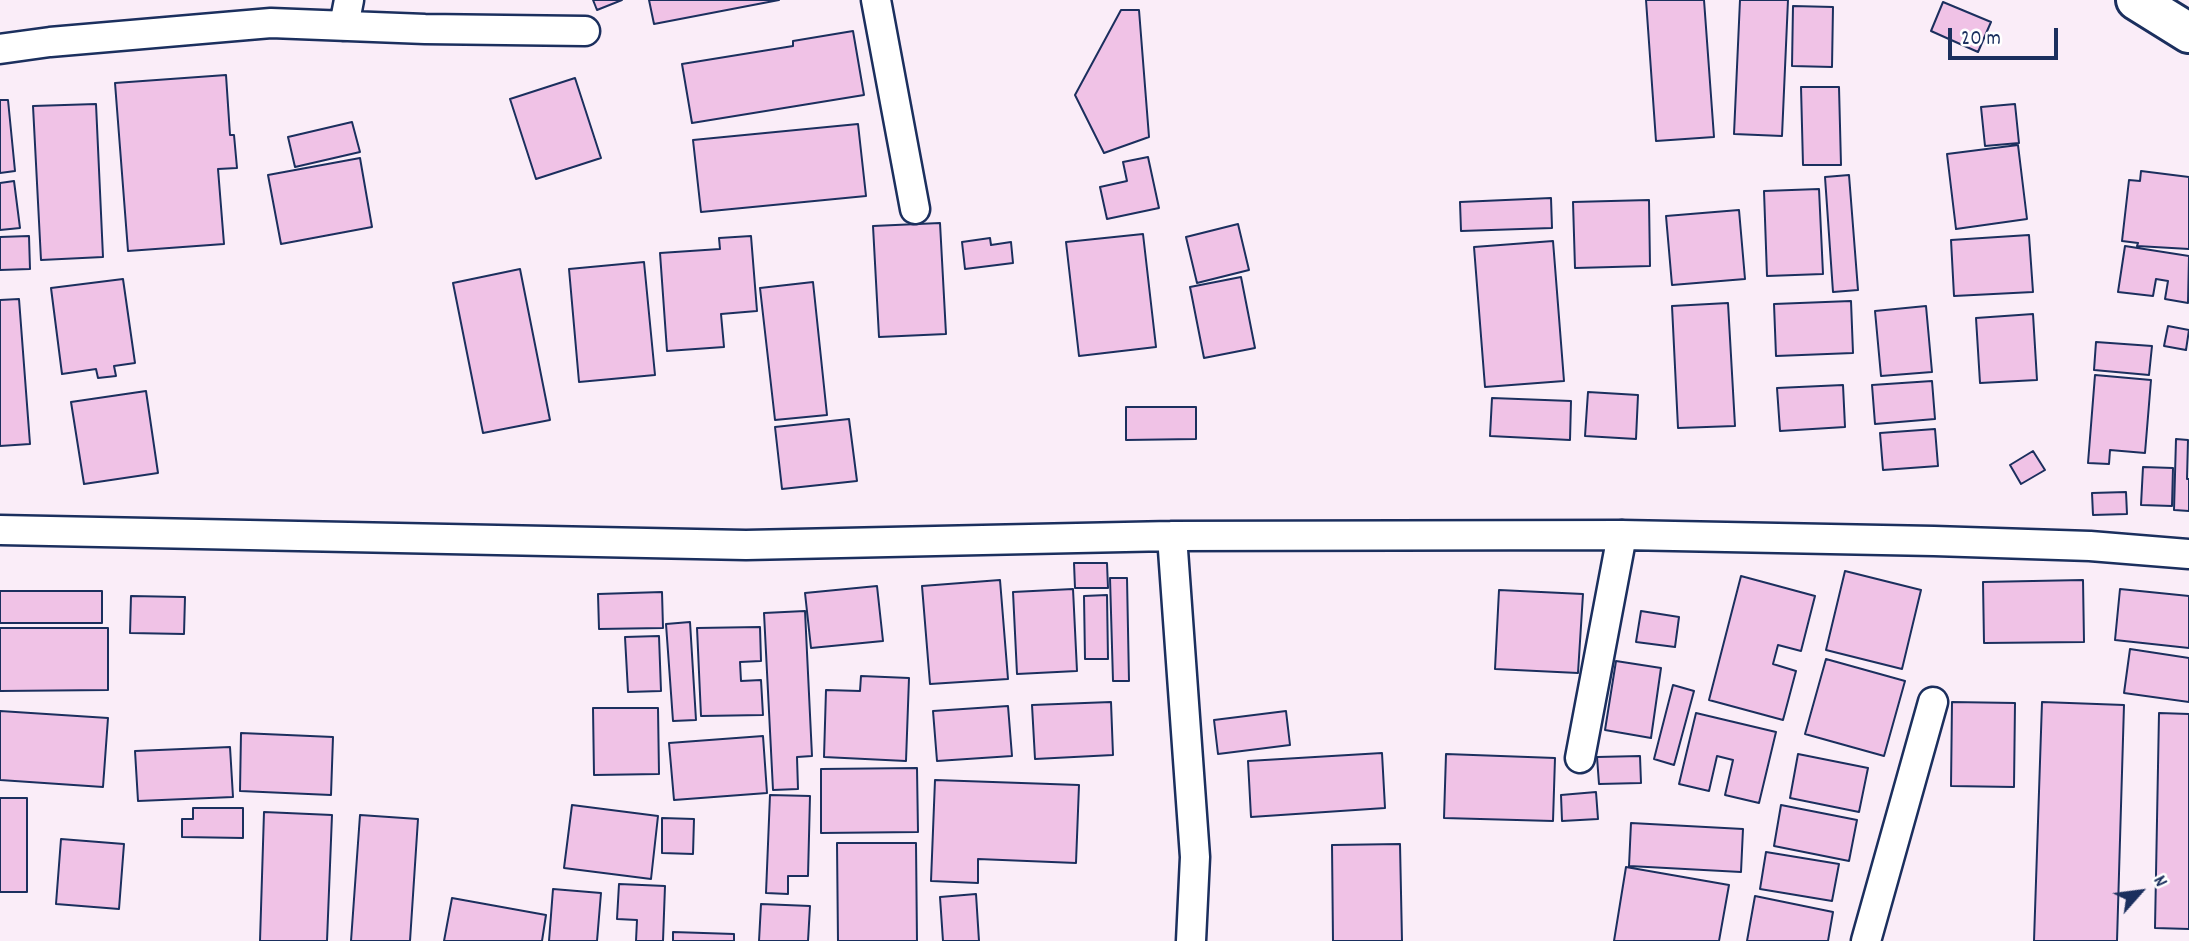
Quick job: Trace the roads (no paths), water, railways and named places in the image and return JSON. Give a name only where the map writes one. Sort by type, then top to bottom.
[{"type":"street","points":[[876,0],[915,209]]},
{"type":"street","points":[[2136,0],[2189,33]]},
{"type":"street","points":[[0,50],[50,42],[271,23],[347,13],[585,31]]},
{"type":"street","points":[[0,530],[746,545],[1172,536],[1622,535],[2090,546],[2189,554]]},
{"type":"street","points":[[1580,758],[1622,535]]},
{"type":"street","points":[[1172,536],[1195,857],[1191,941]]},
{"type":"street","points":[[1866,941],[1933,702]]}]
